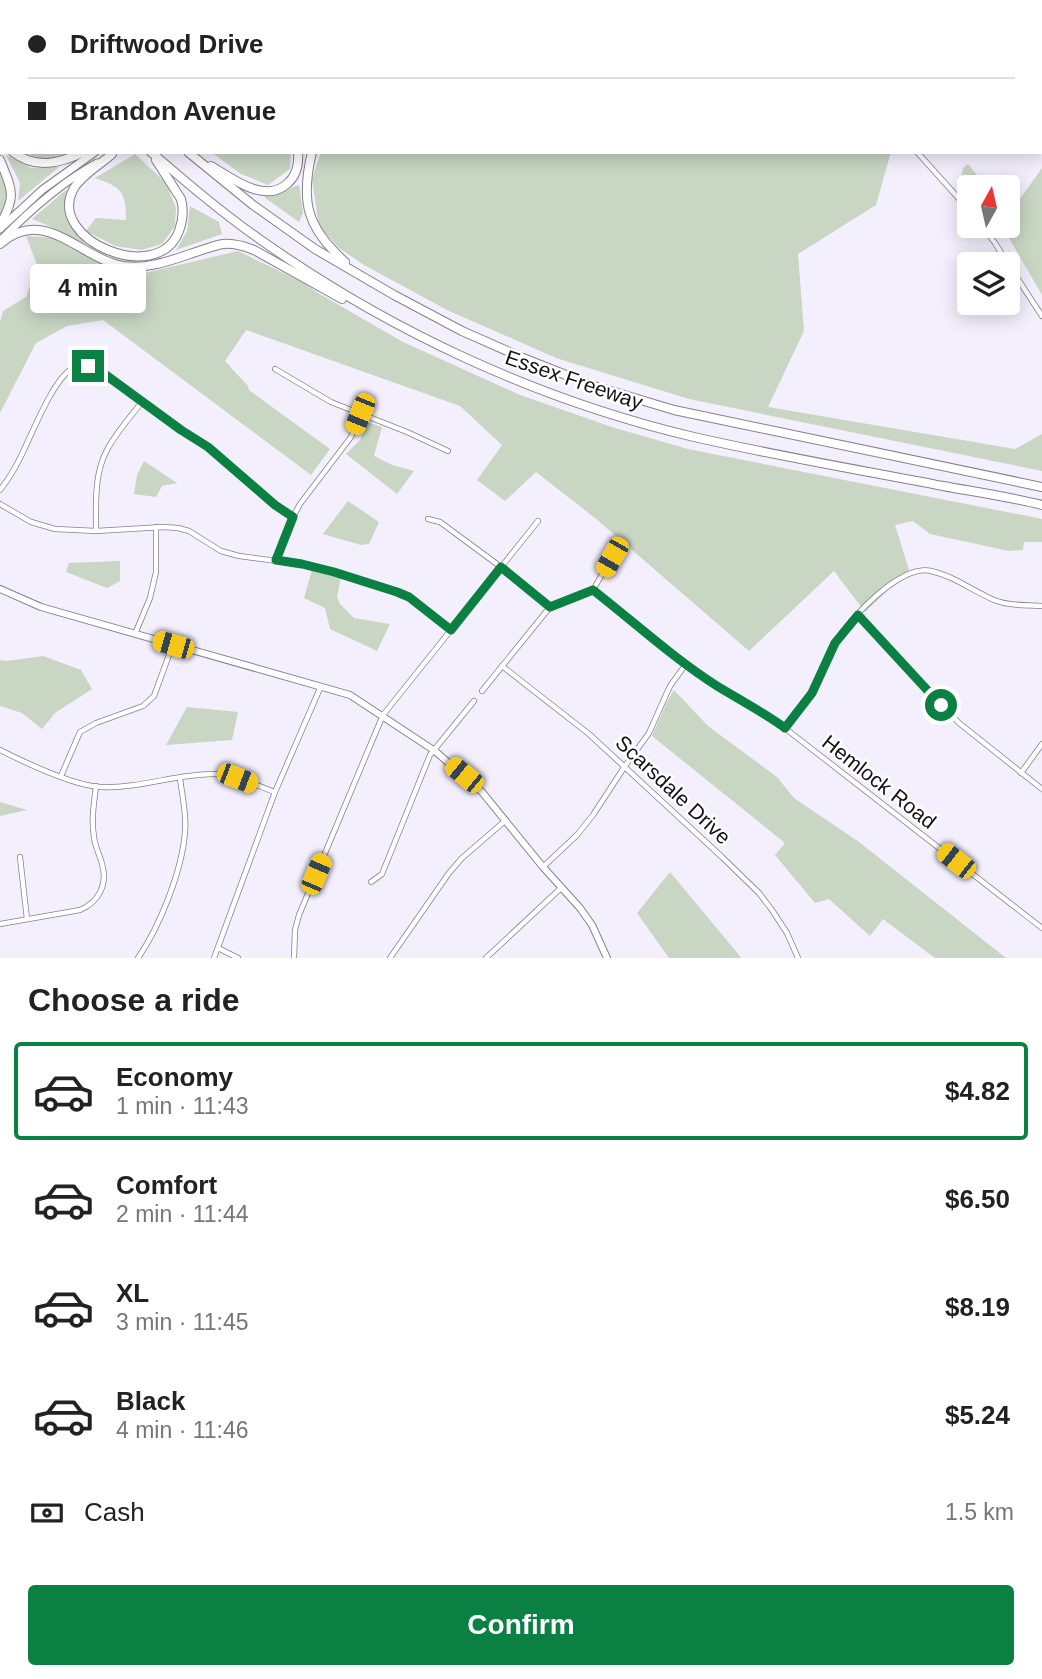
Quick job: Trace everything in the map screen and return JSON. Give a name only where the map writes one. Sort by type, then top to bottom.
[{"type":"highway","points":[[0,26],[0,43]]},
{"type":"highway","points":[[17,154],[29,161],[51,163],[79,154]]},
{"type":"highway","points":[[113,154],[74,188],[70,197],[70,212],[75,225],[99,246],[119,254],[138,256],[164,250],[178,234],[183,214],[178,193],[152,154]]},
{"type":"highway","name":"Essex Freeway","points":[[153,154],[257,237],[342,293],[400,326],[513,379],[563,398],[692,436],[1042,505]]},
{"type":"highway","name":"Essex Freeway","points":[[190,154],[253,205],[315,248],[394,295],[462,331],[591,385],[674,410],[1042,487]]},
{"type":"highway","points":[[191,154],[240,183],[269,192],[285,186],[295,175],[298,154]]},
{"type":"highway","points":[[312,154],[306,180],[307,205],[317,230],[325,243],[349,265],[394,295]]},
{"type":"highway","points":[[0,160],[12,189],[7,212],[0,227]]},
{"type":"highway","points":[[0,243],[26,230],[41,230],[55,233],[97,257],[132,267],[156,264],[219,244],[243,246],[348,303],[400,326]]},
{"type":"main road","points":[[0,227],[42,190],[92,154]]},
{"type":"main road","points":[[0,243],[24,216],[48,196],[76,174],[112,154]]},
{"type":"street","points":[[919,154],[957,197]]},
{"type":"street","points":[[1020,282],[1042,316]]},
{"type":"street","points":[[0,490],[18,463],[50,397],[65,375],[81,366],[94,368],[208,447],[275,505],[293,517]]},
{"type":"street","points":[[275,369],[331,402],[448,451]]},
{"type":"street","points":[[96,531],[97,482],[102,460],[111,443],[142,402]]},
{"type":"street","points":[[276,560],[300,504],[351,437],[360,414]]},
{"type":"street","points":[[0,504],[43,526],[69,531],[156,527],[189,531],[221,551],[302,564],[397,592],[409,597],[451,630]]},
{"type":"street","points":[[428,519],[440,522],[550,607]]},
{"type":"street","points":[[294,958],[295,930],[299,915],[383,715],[537,521]]},
{"type":"street","points":[[135,634],[150,598],[156,572],[156,527]]},
{"type":"street","points":[[482,691],[550,607],[593,590],[612,557]]},
{"type":"street","points":[[785,728],[812,693],[835,643],[880,593],[911,572],[923,570],[942,575],[996,600],[1042,606]]},
{"type":"street","points":[[0,589],[41,607],[350,695],[383,715],[435,751],[482,792],[592,925],[607,958]]},
{"type":"street","name":"Hemlock Road","points":[[593,590],[686,664],[717,686],[768,715],[1042,928]]},
{"type":"street","points":[[858,615],[959,723],[1042,789]]},
{"type":"street","points":[[61,776],[80,732],[96,723],[143,706],[154,696],[173,645]]},
{"type":"street","points":[[543,867],[577,835],[593,815],[649,733],[670,686],[686,664]]},
{"type":"street","name":"Scarsdale Drive","points":[[502,666],[589,734],[759,894],[787,933],[798,958]]},
{"type":"street","points":[[214,958],[275,792],[321,686]]},
{"type":"street","points":[[371,882],[382,874],[430,755],[474,701]]},
{"type":"street","points":[[1021,773],[1042,744]]},
{"type":"street","points":[[0,750],[61,776],[96,786],[119,786],[212,774],[237,778],[275,792]]},
{"type":"street","points":[[138,958],[167,904],[182,848],[185,824],[180,778]]},
{"type":"street","points":[[0,924],[80,910],[95,900],[104,882],[104,872],[93,835],[92,813],[96,786]]},
{"type":"street","points":[[390,958],[461,858],[506,820]]},
{"type":"street","points":[[20,857],[27,919]]},
{"type":"street","points":[[486,958],[561,888]]},
{"type":"street","points":[[218,948],[239,958]]},
{"type":"green space","points":[[29,154],[70,154],[49,160]]},
{"type":"green space","points":[[135,154],[166,183],[176,208],[175,226],[162,244],[141,250],[115,246],[86,231],[96,218],[126,220],[123,196],[111,184],[95,178]]},
{"type":"green space","points":[[214,154],[291,154],[290,169],[268,185],[241,174]]},
{"type":"green space","points":[[320,154],[890,154],[876,205],[798,254],[804,331],[768,407],[1015,449],[1042,434],[1042,471],[689,399],[556,358],[447,310],[364,265],[339,248],[319,226],[312,179]]},
{"type":"green space","points":[[6,155],[31,168],[59,167],[18,201],[20,183]]},
{"type":"green space","points":[[968,164],[977,175],[962,175],[963,168]]},
{"type":"green space","points":[[1042,168],[1042,295],[1020,257],[1020,252],[1017,252],[1009,238],[1020,238],[1022,196]]},
{"type":"green space","points":[[0,172],[8,194],[0,217]]},
{"type":"green space","points":[[299,185],[303,213],[299,222],[264,197]]},
{"type":"green space","points":[[67,189],[66,207],[69,220],[87,246],[32,219]]},
{"type":"green space","points":[[190,206],[219,222],[222,234],[176,250],[187,231]]},
{"type":"green space","points":[[26,236],[56,238],[114,269],[145,273],[238,251],[302,282],[403,342],[520,395],[615,428],[688,449],[1042,519],[1042,542],[1024,542],[1023,550],[1009,551],[930,534],[913,521],[895,525],[909,570],[865,612],[834,571],[749,651],[595,518],[536,472],[505,501],[477,480],[502,445],[460,406],[246,330],[225,361],[249,390],[330,449],[311,475],[103,320],[67,326],[36,343],[0,413],[0,322],[3,311],[26,297],[37,265]]},
{"type":"green space","points":[[367,422],[382,427],[374,456],[392,465],[414,471],[397,494],[346,454],[360,440]]},
{"type":"green space","points":[[144,461],[177,483],[162,486],[156,497],[134,494],[137,475]]},
{"type":"green space","points":[[348,501],[379,522],[369,544],[361,545],[323,534]]},
{"type":"green space","points":[[120,561],[120,581],[107,588],[66,572],[69,563]]},
{"type":"green space","points":[[312,570],[341,577],[337,597],[354,618],[390,624],[377,651],[330,629],[325,608],[304,598]]},
{"type":"green space","points":[[43,656],[81,670],[92,689],[55,713],[42,729],[22,713],[0,706],[0,660]]},
{"type":"green space","points":[[674,690],[708,726],[777,777],[794,798],[859,842],[1006,958],[935,958],[883,919],[870,936],[829,899],[815,903],[775,855],[785,843],[652,736]]},
{"type":"green space","points":[[187,707],[238,712],[232,740],[166,745]]},
{"type":"green space","points":[[0,802],[27,810],[0,816]]},
{"type":"green space","points":[[670,872],[741,958],[669,958],[637,913]]},
{"type":"route","points":[[88,366],[99,370],[222,457],[275,505],[293,517],[276,560],[334,572],[397,592],[409,597],[451,630],[501,567],[550,607],[593,590],[686,664],[785,728],[812,693],[835,643],[858,615],[941,705]]}]
